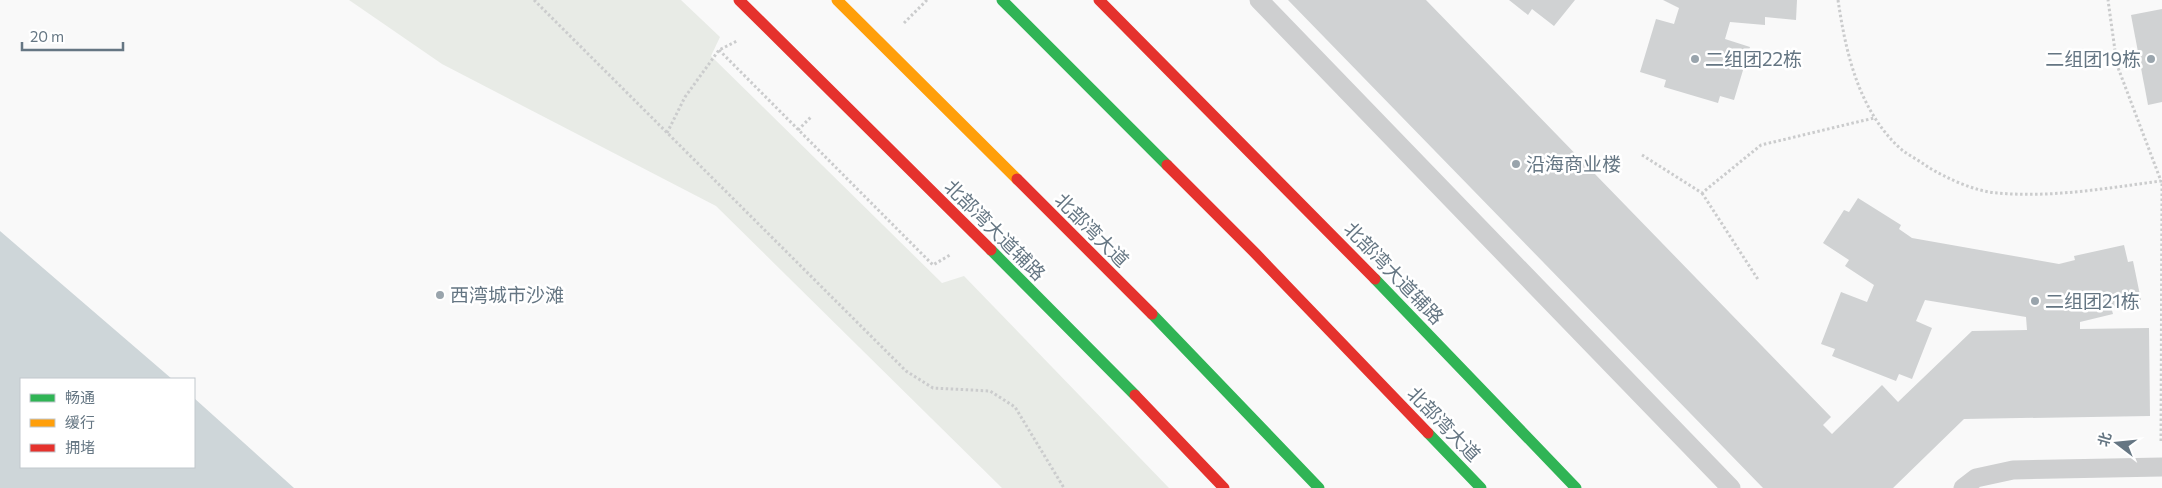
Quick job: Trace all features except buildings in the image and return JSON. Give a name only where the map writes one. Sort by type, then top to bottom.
[{"type":"main road","name":"北部湾大道辅路","points":[[739,0],[1125,384],[1224,488]]},
{"type":"main road","name":"北部湾大道","points":[[837,0],[1167,329],[1319,488]]},
{"type":"main road","name":"北部湾大道","points":[[1002,0],[1256,254],[1481,488]]},
{"type":"main road","name":"北部湾大道辅路","points":[[1099,0],[1305,206],[1576,488]]},
{"type":"lane","points":[[1259,0],[1731,488]]},
{"type":"lane","points":[[1962,488],[1976,478],[2013,470],[2162,467]]},
{"type":"path","points":[[534,0],[906,371],[933,388],[990,391],[1015,407],[1064,488]]},
{"type":"path","points":[[1838,0],[1844,40],[1859,88],[1874,118],[1902,150],[1946,178],[1996,193],[2061,193],[2161,181]]},
{"type":"path","points":[[2108,0],[2117,65],[2161,181],[2162,467]]},
{"type":"path","points":[[667,133],[685,97],[719,50],[767,27]]},
{"type":"path","points":[[719,50],[933,265]]},
{"type":"path","points":[[1702,193],[1761,145],[1874,118]]},
{"type":"path","points":[[1642,155],[1702,193],[1759,281]]},
{"type":"shaded area","points":[[349,0],[681,0],[720,37],[711,56],[942,283],[964,276],[1169,488],[1002,488],[716,206],[442,64]]},
{"type":"shaded area","points":[[0,231],[171,378],[20,378],[20,468],[195,468],[195,399],[294,488],[0,488]]},
{"type":"traffic: fast","points":[[1002,0],[1167,165]]},
{"type":"traffic: fast","points":[[991,250],[1135,395]]},
{"type":"traffic: fast","points":[[1375,279],[1576,488]]},
{"type":"traffic: fast","points":[[1152,314],[1319,488]]},
{"type":"traffic: fast","points":[[1428,433],[1481,488]]},
{"type":"traffic: slow","points":[[837,0],[1017,179]]},
{"type":"traffic: jam","points":[[739,0],[991,250]]},
{"type":"traffic: jam","points":[[1099,0],[1375,279]]},
{"type":"traffic: jam","points":[[1167,165],[1256,254],[1428,433]]},
{"type":"traffic: jam","points":[[1017,179],[1152,314]]},
{"type":"traffic: jam","points":[[1135,395],[1224,488]]},
{"type":"place","name":"二组团22栋","points":[[1695,59]]},
{"type":"place","name":"二组团19栋","points":[[2151,59]]},
{"type":"place","name":"沿海商业楼","points":[[1516,164]]},
{"type":"place","name":"西湾城市沙滩","points":[[440,295]]},
{"type":"place","name":"二组团21栋","points":[[2035,301]]}]
